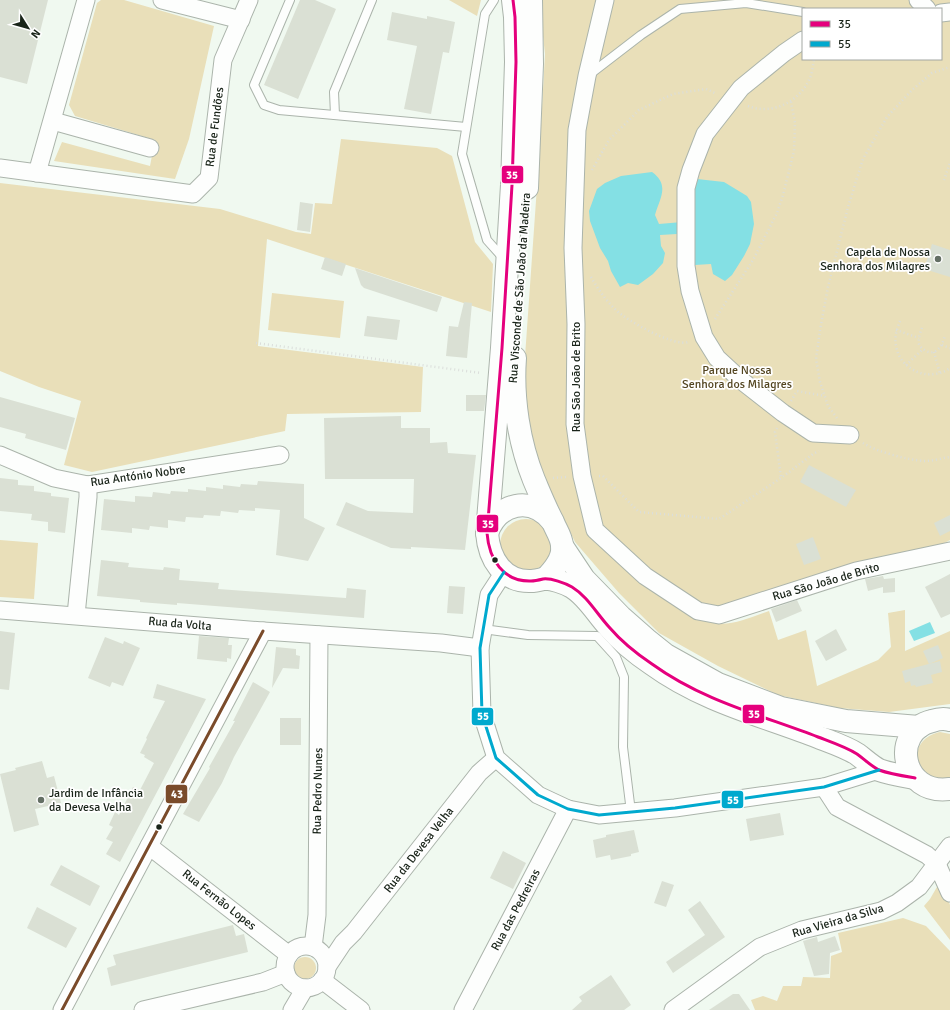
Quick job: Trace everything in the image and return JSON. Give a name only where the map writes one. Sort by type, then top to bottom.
[{"type":"main road","name":"Rua Visconde de São João da Madeira","points":[[513,0],[516,62],[512,185],[500,375],[487,534],[490,552],[504,572],[516,580],[532,581],[545,579],[562,582],[572,587],[580,594],[610,629],[630,647],[653,665],[687,685],[720,702],[819,737],[855,753],[879,770],[915,778],[922,785],[931,789],[947,792]]},
{"type":"main road","name":"Rua Visconde de São João da Madeira","points":[[531,0],[532,64],[530,128],[513,378],[525,455],[562,546],[584,579],[631,626],[666,655],[718,684],[781,708],[846,721],[919,727],[937,719],[950,720]]},
{"type":"main road","name":"Rua Visconde de São João da Madeira","points":[[487,534],[490,526],[498,516],[519,505],[537,508],[547,515],[553,522]]},
{"type":"main road","points":[[545,579],[560,560],[562,546]]},
{"type":"main road","points":[[915,778],[908,768],[906,757],[907,746],[911,735],[919,727]]},
{"type":"street","points":[[37,173],[53,121],[86,0]]},
{"type":"street","points":[[162,0],[241,20]]},
{"type":"street","name":"Rua de Fundões","points":[[0,168],[193,194],[209,178],[223,60],[249,0]]},
{"type":"street","name":"Rua São João de Brito","points":[[605,0],[587,76],[577,130],[572,248],[576,324],[575,424],[582,476],[595,530],[645,576],[698,611],[719,615],[856,571],[950,552]]},
{"type":"street","points":[[918,0],[926,8]]},
{"type":"street","points":[[802,41],[784,53],[741,88],[705,134],[691,170],[686,188],[686,266],[690,291],[704,336],[717,358],[742,381],[783,413],[813,433],[850,435]]},
{"type":"street","points":[[53,121],[150,148]]},
{"type":"street","name":"Rua António Nobre","points":[[0,455],[54,478],[88,485],[280,455]]},
{"type":"street","points":[[76,615],[88,485]]},
{"type":"street","points":[[504,572],[489,595],[480,648],[482,714],[496,758],[538,795],[568,810],[598,815],[675,808],[824,787],[879,770]]},
{"type":"street","name":"Rua da Volta","points":[[0,610],[263,631],[441,643],[480,648]]},
{"type":"street","points":[[62,1010],[263,631]]},
{"type":"street","name":"Rua Pedro Nunes","points":[[316,949],[319,635]]},
{"type":"street","name":"Rua da Devesa Velha","points":[[324,973],[343,943],[354,932],[479,773],[496,758]]},
{"type":"street","points":[[824,787],[837,807],[927,855],[937,864],[950,894]]},
{"type":"street","name":"Rua das Pedreiras","points":[[463,1010],[568,810]]},
{"type":"street","name":"Rua Fernão Lopes","points":[[149,846],[289,955]]},
{"type":"street","name":"Rua Vieira da Silva","points":[[673,1010],[760,947],[802,930],[881,911],[897,903],[919,887],[950,846]]},
{"type":"street","points":[[316,949],[326,961],[324,973],[312,987],[305,988],[293,984],[286,973],[286,960],[289,955],[300,947],[316,949],[343,943]]},
{"type":"street","points":[[143,1010],[264,982],[286,973]]},
{"type":"street","points":[[324,973],[362,1010]]},
{"type":"street","points":[[292,1010],[305,988]]},
{"type":"lane","points":[[290,0],[254,85],[264,104],[280,110],[466,127]]},
{"type":"lane","points":[[335,115],[334,92],[372,0]]},
{"type":"lane","points":[[494,0],[485,14],[462,154],[487,240],[507,262]]},
{"type":"lane","points":[[587,76],[680,8],[746,3],[802,12]]},
{"type":"lane","points":[[484,629],[528,635],[597,636],[616,657],[624,676],[623,747],[631,812]]},
{"type":"path","points":[[590,174],[609,140],[639,110],[673,94],[706,90],[754,108],[776,108],[790,102],[801,93],[809,81],[814,60]]},
{"type":"path","points":[[950,67],[932,73],[912,90],[887,117],[863,159],[848,207],[828,287],[816,359],[820,382],[828,406],[850,435],[871,448],[893,455],[925,460],[950,457]]},
{"type":"path","points":[[589,273],[600,292],[618,312],[643,328],[665,339],[685,344],[704,336],[753,260],[783,195],[794,151],[796,123],[790,102]]},
{"type":"path","points":[[944,180],[950,163]]},
{"type":"path","points":[[900,321],[896,330],[895,338],[898,353],[906,365],[916,372],[928,375],[940,374],[950,368]]},
{"type":"path","points":[[922,328],[919,344],[928,352],[934,352],[939,349],[945,336]]},
{"type":"path","points":[[896,330],[919,338]]},
{"type":"path","points":[[256,343],[500,375]]},
{"type":"path","points":[[942,345],[950,348]]},
{"type":"path","points":[[906,365],[923,349]]},
{"type":"path","points":[[934,352],[940,374]]},
{"type":"path","points":[[781,478],[775,432],[783,413],[797,391],[825,396]]},
{"type":"path","points":[[534,478],[604,476],[639,512],[719,519],[781,478],[813,454],[825,448]]},
{"type":"green space","points":[[101,0],[124,0],[214,26],[189,139],[175,179],[54,161],[62,142],[150,166],[155,140],[75,116],[69,105],[97,3]]},
{"type":"green space","points":[[449,0],[481,0],[477,16]]},
{"type":"green space","name":"Parque Nossa Senhora dos Milagres","points":[[539,0],[950,0],[950,540],[935,548],[696,617],[706,621],[724,624],[741,621],[769,611],[778,640],[806,630],[817,686],[878,660],[891,647],[888,613],[905,610],[905,651],[950,631],[950,704],[889,712],[839,708],[778,695],[718,666],[659,633],[619,593],[575,542],[538,464],[522,399],[545,54]]},
{"type":"green space","points":[[341,139],[437,148],[452,156],[475,242],[493,264],[491,312],[267,239],[258,346],[423,367],[421,412],[287,414],[285,431],[92,472],[64,465],[81,401],[39,387],[0,371],[0,183],[220,209],[296,232],[311,234],[315,203],[332,204]]},
{"type":"green space","points":[[272,293],[344,301],[340,338],[268,330]]},
{"type":"green space","points":[[526,519],[536,521],[544,527],[550,535],[552,545],[550,555],[544,563],[536,569],[526,571],[516,569],[508,563],[502,555],[500,545],[502,535],[508,527],[516,521]]},
{"type":"green space","points":[[0,540],[38,543],[34,599],[0,597]]},
{"type":"green space","points":[[940,732],[950,734],[950,779],[934,779],[925,773],[919,764],[919,747],[925,739]]},
{"type":"green space","points":[[941,880],[950,905],[950,940],[924,906]]},
{"type":"green space","points":[[903,918],[926,926],[950,951],[950,1010],[755,1010],[751,1000],[763,996],[777,1001],[783,986],[801,986],[803,977],[830,978],[831,956],[842,952],[838,933]]},
{"type":"green space","points":[[305,957],[313,960],[316,968],[313,976],[305,979],[297,976],[294,968],[297,960]]},
{"type":"water","points":[[652,172],[658,177],[662,187],[661,197],[655,215],[659,224],[694,221],[694,188],[697,179],[724,182],[747,196],[751,202],[754,224],[750,244],[732,275],[725,281],[713,274],[711,264],[695,265],[694,233],[660,235],[661,246],[665,253],[663,263],[653,274],[638,285],[628,283],[620,287],[600,248],[590,221],[589,211],[597,189],[605,183],[621,176]]},
{"type":"water","points":[[930,622],[935,633],[914,641],[909,631]]},
{"type":"building","points":[[0,0],[48,0],[27,84],[0,77]]},
{"type":"building","points":[[300,0],[315,0],[336,9],[298,99],[264,85]]},
{"type":"building","points":[[392,12],[427,19],[427,16],[455,22],[449,53],[443,52],[431,114],[404,109],[417,46],[387,40]]},
{"type":"building","points":[[300,202],[313,204],[310,232],[297,230]]},
{"type":"building","name":"Capela de Nossa Senhora dos Milagres","points":[[932,244],[950,250],[950,277],[924,269]]},
{"type":"building","points":[[325,257],[346,264],[342,276],[321,269]]},
{"type":"building","points":[[355,268],[442,297],[437,312],[364,288],[361,285]]},
{"type":"building","points":[[464,302],[472,303],[467,358],[446,356],[449,326],[458,327]]},
{"type":"building","points":[[367,316],[400,320],[397,340],[364,336]]},
{"type":"building","points":[[466,395],[486,395],[484,411],[466,411]]},
{"type":"building","points":[[0,397],[75,418],[66,450],[25,438],[26,434],[0,427]]},
{"type":"building","points":[[401,416],[401,428],[430,428],[430,443],[447,442],[448,453],[476,455],[465,550],[411,547],[411,549],[391,548],[336,525],[346,502],[368,511],[413,513],[414,479],[325,479],[324,418]]},
{"type":"building","points":[[809,465],[856,490],[846,507],[800,482]]},
{"type":"building","points":[[0,478],[18,480],[18,485],[34,486],[34,491],[51,493],[51,496],[69,498],[65,533],[48,531],[48,522],[31,520],[32,514],[0,511]]},
{"type":"building","points":[[258,481],[304,484],[304,518],[325,528],[308,561],[276,555],[280,510],[255,508],[255,511],[239,510],[238,513],[221,511],[220,516],[204,515],[203,518],[186,517],[185,522],[168,520],[168,528],[150,526],[149,530],[132,528],[132,533],[101,530],[104,499],[135,502],[135,496],[152,497],[153,492],[170,494],[171,491],[188,492],[188,489],[206,491],[206,487],[223,489],[223,485],[240,487],[241,484],[257,485]]},
{"type":"building","points":[[950,515],[950,531],[940,536],[934,523]]},
{"type":"building","points":[[813,537],[821,559],[804,565],[796,544]]},
{"type":"building","points":[[101,560],[129,563],[128,567],[163,570],[164,567],[180,569],[179,580],[219,583],[218,589],[346,598],[347,588],[366,590],[364,618],[177,603],[177,605],[140,602],[140,600],[97,596]]},
{"type":"building","points":[[950,574],[950,614],[941,618],[925,587]]},
{"type":"building","points":[[883,576],[884,579],[895,578],[895,592],[883,593],[883,587],[868,591],[865,579]]},
{"type":"building","points":[[449,586],[465,587],[463,614],[447,613]]},
{"type":"building","points":[[797,600],[802,611],[776,622],[771,609]]},
{"type":"building","points":[[836,629],[847,650],[826,661],[815,641]]},
{"type":"building","points":[[0,631],[15,633],[9,690],[0,689]]},
{"type":"building","points":[[199,636],[229,638],[228,645],[232,645],[231,659],[227,658],[227,662],[197,659]]},
{"type":"building","points":[[105,637],[123,644],[124,641],[140,648],[123,686],[112,682],[110,687],[88,678]]},
{"type":"building","points":[[938,645],[943,658],[929,664],[923,651]]},
{"type":"building","points":[[276,647],[296,649],[296,655],[300,656],[299,669],[283,668],[272,688]]},
{"type":"building","points":[[940,661],[942,672],[931,675],[933,683],[916,687],[915,685],[911,686],[910,681],[905,683],[902,671]]},
{"type":"building","points":[[253,682],[270,692],[234,757],[222,783],[199,822],[183,814],[235,721],[233,721]]},
{"type":"building","points":[[157,684],[206,699],[120,862],[106,854],[113,842],[106,839],[113,827],[109,825],[115,812],[119,815],[133,787],[140,790],[154,763],[144,757],[145,755],[140,753],[165,701],[153,698]]},
{"type":"building","points":[[280,718],[301,718],[301,745],[280,745]]},
{"type":"building","points":[[42,761],[47,778],[54,776],[61,803],[35,809],[39,825],[14,832],[0,774],[16,770],[15,768]]},
{"type":"building","points":[[780,813],[784,835],[750,841],[746,819]]},
{"type":"building","points":[[634,830],[639,852],[631,854],[631,856],[611,860],[610,855],[596,858],[593,840],[606,837],[606,835]]},
{"type":"building","points":[[503,851],[526,863],[513,889],[490,878]]},
{"type":"building","points":[[61,865],[100,886],[90,906],[50,885]]},
{"type":"building","points":[[662,881],[674,885],[666,907],[654,903]]},
{"type":"building","points":[[700,901],[725,937],[673,973],[666,962],[705,935],[688,910]]},
{"type":"building","points":[[37,907],[77,928],[66,948],[27,928]]},
{"type":"building","points":[[233,925],[236,936],[244,934],[248,952],[111,986],[107,968],[116,965],[113,955]]},
{"type":"building","points":[[835,936],[840,950],[830,953],[829,974],[814,976],[803,941],[817,937],[818,942]]},
{"type":"building","points":[[611,975],[631,1005],[624,1010],[572,1010],[582,1001],[579,997]]},
{"type":"building","points":[[733,994],[739,994],[750,1010],[709,1010]]},
{"type":"transit line","name":"35","points":[[513,0],[516,62],[512,185],[502,348],[487,533],[488,543],[494,560],[505,573],[513,578],[531,581],[550,579],[562,582],[572,587],[587,600],[605,622],[629,647],[671,677],[691,688],[712,698],[843,747],[857,754],[879,770],[915,778]]},
{"type":"transit line","name":"55","points":[[504,572],[489,595],[480,648],[482,714],[496,758],[538,795],[568,809],[599,815],[675,808],[824,787],[879,770]]},
{"type":"transit line","name":"43","points":[[62,1010],[263,631]]},
{"type":"place","name":"Capela de Nossa Senhora dos Milagres","points":[[938,259]]},
{"type":"place","name":"Jardim de Infância da Devesa Velha","points":[[41,800]]}]
